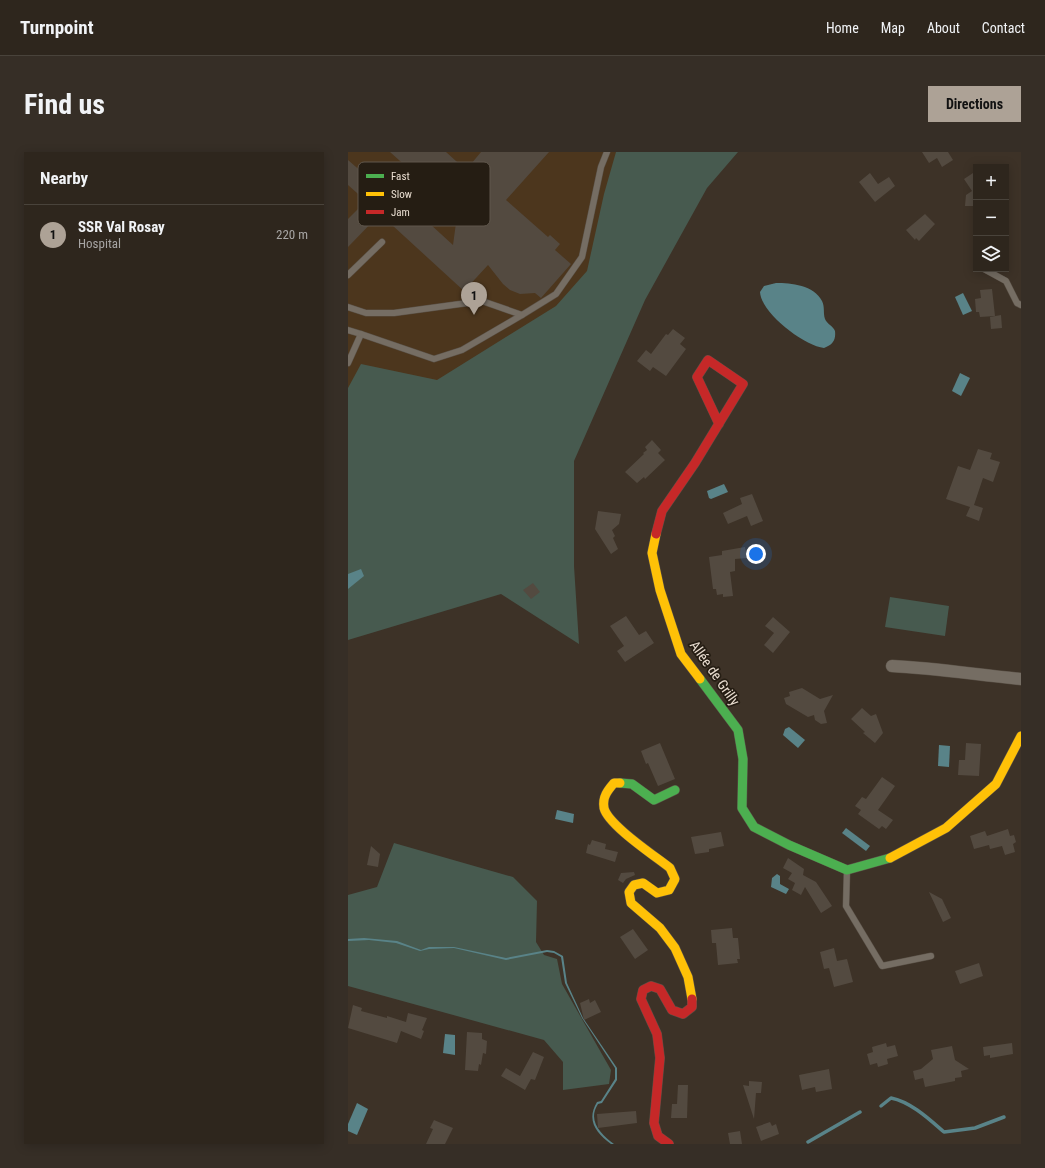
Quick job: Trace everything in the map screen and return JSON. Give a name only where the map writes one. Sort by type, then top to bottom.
[{"type":"street","name":"Allée de Grilly","points":[[718,424],[697,377],[708,360],[743,384],[695,463],[662,511],[652,553],[660,590],[681,654],[738,730],[743,760],[742,808],[754,827],[789,845],[848,870]]},
{"type":"street","points":[[892,666],[941,669],[1021,679]]},
{"type":"street","points":[[848,870],[895,857],[946,828],[996,784],[1021,736]]},
{"type":"street","points":[[669,1144],[658,1136],[654,1123],[660,1058],[657,1034],[641,999],[644,990],[651,986],[660,989],[672,1010],[683,1014],[692,1007],[692,992],[683,964],[664,932],[631,903],[629,892],[634,885],[643,883],[657,893],[669,890],[675,879],[670,868],[610,820],[604,807],[604,793],[614,783],[632,784],[654,800],[675,790]]},
{"type":"lane","points":[[348,330],[434,359],[462,350],[556,294],[582,257],[601,167],[607,152]]},
{"type":"lane","points":[[348,275],[382,242]]},
{"type":"lane","points":[[990,272],[1006,281],[1017,303],[1021,304]]},
{"type":"lane","points":[[348,307],[366,312],[394,313],[482,301],[522,315]]},
{"type":"lane","points":[[348,363],[361,334]]},
{"type":"lane","points":[[848,870],[846,906],[882,966],[930,956]]},
{"type":"shaded area","points":[[348,152],[681,152],[580,361],[348,490]]},
{"type":"green space","points":[[616,152],[738,152],[707,188],[645,300],[574,461],[574,566],[579,644],[501,594],[348,640],[348,388],[361,364],[437,380],[556,306],[587,271],[604,194]]},
{"type":"green space","points":[[890,597],[949,606],[945,636],[885,627]]},
{"type":"green space","points":[[394,843],[513,877],[537,901],[536,942],[544,955],[557,959],[562,984],[611,1070],[609,1084],[563,1090],[563,1062],[544,1040],[348,986],[348,895],[377,887]]},
{"type":"water","points":[[776,283],[795,284],[814,291],[823,303],[825,319],[835,331],[835,337],[832,344],[824,348],[816,346],[795,335],[775,318],[762,300],[760,292],[764,286]]},
{"type":"water","points":[[963,293],[972,311],[963,315],[955,297]]},
{"type":"water","points":[[960,373],[970,378],[961,396],[952,391]]},
{"type":"water","points":[[724,484],[728,492],[711,499],[709,498],[707,491]]},
{"type":"water","points":[[361,569],[364,576],[348,589],[348,574]]},
{"type":"water","points":[[789,727],[805,740],[798,748],[783,735],[785,729]]},
{"type":"water","points":[[939,745],[950,746],[949,767],[938,766]]},
{"type":"water","points":[[557,810],[574,814],[573,823],[555,819]]},
{"type":"water","points":[[846,828],[870,846],[866,851],[842,833]]},
{"type":"water","points":[[777,874],[780,876],[780,884],[789,889],[786,894],[771,887],[772,878]]},
{"type":"water","points":[[364,938],[397,941],[421,950],[429,947],[454,947],[506,958],[547,950],[554,951],[563,956],[567,983],[583,1018],[617,1068],[617,1080],[602,1103],[598,1104],[594,1116],[597,1127],[604,1136],[614,1144],[611,1144],[597,1131],[594,1126],[592,1115],[597,1102],[601,1101],[615,1079],[615,1068],[582,1018],[565,983],[561,957],[554,953],[547,952],[506,960],[454,948],[429,949],[420,951],[396,943],[369,940],[348,941],[348,939]]},
{"type":"water","points":[[445,1034],[455,1035],[455,1055],[443,1053]]},
{"type":"water","points":[[357,1103],[368,1109],[357,1135],[348,1131],[348,1124]]},
{"type":"building","points":[[390,152],[446,152],[457,162],[401,162]]},
{"type":"building","points":[[481,152],[549,152],[506,200],[548,237],[550,235],[560,244],[555,250],[571,264],[541,298],[535,293],[520,294],[510,290],[503,284],[488,265],[464,291],[393,226],[432,226],[453,245],[456,226],[490,226],[490,162],[473,162]]},
{"type":"building","points":[[922,152],[948,152],[953,160],[942,167],[937,158],[929,163]]},
{"type":"building","points":[[348,160],[358,169],[358,194],[348,185]]},
{"type":"building","points":[[870,173],[878,184],[889,177],[895,186],[875,202],[859,182]]},
{"type":"building","points":[[973,173],[973,206],[965,206],[966,195],[972,191],[964,179]]},
{"type":"building","points":[[358,209],[358,226],[368,226],[348,247],[348,219]]},
{"type":"building","points":[[925,214],[935,224],[919,241],[916,238],[915,240],[906,230]]},
{"type":"building","points":[[992,289],[995,316],[980,317],[979,312],[976,312],[975,299],[981,298],[980,290]]},
{"type":"building","points":[[1001,315],[1002,328],[991,329],[990,317]]},
{"type":"building","points":[[673,329],[685,338],[680,344],[686,349],[666,376],[653,367],[650,371],[637,361],[646,350],[651,354],[666,334],[668,335]]},
{"type":"building","points":[[652,440],[661,450],[658,453],[665,460],[645,479],[644,477],[637,483],[625,472],[644,454],[643,453],[647,450],[645,447]]},
{"type":"building","points":[[978,449],[992,453],[990,459],[1000,462],[993,482],[983,478],[974,505],[983,508],[979,521],[966,516],[970,507],[946,499],[958,466],[970,470]]},
{"type":"building","points":[[752,494],[763,521],[751,526],[747,516],[728,524],[723,513],[742,504],[740,498]]},
{"type":"building","points":[[598,511],[621,514],[619,524],[612,530],[615,536],[613,538],[618,549],[611,554],[595,529]]},
{"type":"building","points":[[745,547],[747,558],[735,559],[735,571],[730,572],[733,596],[723,597],[723,594],[717,595],[716,589],[713,589],[709,557],[722,555],[722,551]]},
{"type":"building","points":[[533,583],[540,592],[531,599],[523,590]]},
{"type":"building","points":[[626,616],[639,635],[646,631],[654,643],[625,662],[617,651],[624,646],[610,626]]},
{"type":"building","points":[[773,617],[790,632],[773,653],[764,645],[774,633],[765,626]]},
{"type":"building","points":[[802,688],[820,699],[833,695],[824,711],[827,723],[821,724],[815,720],[814,715],[808,717],[786,704],[784,698],[790,696],[789,692]]},
{"type":"building","points":[[862,708],[871,716],[876,714],[883,733],[875,743],[863,733],[865,732],[851,719]]},
{"type":"building","points":[[660,743],[675,779],[658,786],[641,751]]},
{"type":"building","points":[[966,743],[981,744],[979,776],[958,775],[959,760],[965,760]]},
{"type":"building","points":[[882,777],[895,786],[878,810],[893,820],[886,829],[882,826],[879,829],[858,814],[861,810],[855,806],[862,797],[866,799]]},
{"type":"building","points":[[1008,829],[1010,836],[1014,835],[1016,842],[1013,844],[1015,852],[1005,855],[1002,846],[990,849],[989,845],[974,849],[970,836],[985,831],[987,836]]},
{"type":"building","points":[[721,832],[724,846],[709,849],[709,852],[695,854],[691,837]]},
{"type":"building","points":[[592,840],[606,844],[605,849],[618,852],[615,862],[586,853],[588,844],[590,845]]},
{"type":"building","points":[[371,846],[380,854],[378,867],[367,865]]},
{"type":"building","points":[[788,858],[804,869],[803,875],[816,882],[832,906],[821,913],[805,887],[801,895],[792,890],[795,883],[788,879],[792,873],[783,868]]},
{"type":"building","points":[[634,872],[635,875],[626,879],[623,883],[618,880],[621,873]]},
{"type":"building","points":[[929,892],[942,899],[951,918],[943,922]]},
{"type":"building","points":[[732,928],[733,938],[738,938],[740,959],[737,959],[738,963],[718,965],[716,943],[712,943],[711,930]]},
{"type":"building","points":[[633,929],[648,950],[635,959],[620,937]]},
{"type":"building","points":[[834,948],[837,961],[847,959],[853,982],[834,987],[829,968],[824,969],[820,952]]},
{"type":"building","points":[[979,963],[983,976],[960,984],[955,971]]},
{"type":"building","points":[[589,999],[590,1003],[595,1000],[601,1012],[584,1020],[580,1003]]},
{"type":"building","points":[[353,1005],[362,1008],[361,1011],[387,1018],[387,1016],[406,1022],[408,1013],[427,1018],[422,1030],[424,1031],[421,1039],[401,1031],[397,1043],[348,1028]]},
{"type":"building","points":[[467,1032],[482,1033],[482,1039],[487,1041],[486,1054],[483,1053],[481,1065],[479,1064],[478,1071],[465,1070]]},
{"type":"building","points":[[886,1043],[887,1047],[895,1045],[898,1056],[887,1059],[888,1064],[878,1067],[877,1063],[870,1065],[867,1054],[873,1052],[872,1047]]},
{"type":"building","points":[[1012,1043],[1013,1054],[990,1058],[990,1055],[984,1056],[983,1047]]},
{"type":"building","points":[[952,1046],[955,1060],[969,1069],[961,1071],[962,1077],[955,1078],[955,1081],[925,1087],[923,1078],[915,1080],[913,1071],[921,1069],[933,1059],[931,1050]]},
{"type":"building","points":[[533,1052],[544,1057],[535,1080],[531,1079],[525,1090],[501,1076],[506,1068],[520,1076]]},
{"type":"building","points":[[829,1069],[832,1089],[816,1092],[815,1087],[802,1090],[799,1075]]},
{"type":"building","points":[[749,1081],[762,1082],[761,1093],[756,1093],[754,1119],[743,1085],[749,1086]]},
{"type":"building","points":[[678,1085],[688,1085],[687,1118],[671,1118],[672,1104],[677,1104]]},
{"type":"building","points":[[636,1111],[637,1123],[598,1128],[597,1114]]},
{"type":"building","points":[[434,1120],[453,1128],[445,1144],[426,1144],[433,1129],[430,1128]]},
{"type":"building","points":[[770,1122],[772,1126],[776,1124],[779,1134],[761,1141],[756,1127]]},
{"type":"building","points":[[740,1131],[742,1144],[730,1144],[728,1133]]},
{"type":"waterway","points":[[881,1106],[891,1098],[906,1103],[944,1132],[975,1128],[1004,1117]]},
{"type":"waterway","points":[[808,1142],[860,1112]]},
{"type":"traffic: fast","points":[[700,679],[738,730],[743,759],[742,808],[754,827],[789,845],[847,870],[890,858]]},
{"type":"traffic: fast","points":[[620,783],[632,784],[654,800],[675,790]]},
{"type":"traffic: slow","points":[[656,534],[652,553],[660,590],[681,654],[700,679]]},
{"type":"traffic: slow","points":[[890,858],[946,828],[996,784],[1021,736]]},
{"type":"traffic: slow","points":[[620,783],[614,783],[605,797],[604,808],[607,815],[623,831],[670,868],[675,879],[669,890],[657,893],[643,883],[634,885],[629,892],[631,903],[660,928],[675,948],[688,977],[692,999]]},
{"type":"traffic: jam","points":[[656,534],[662,511],[695,463],[743,384],[708,360],[697,377],[719,424]]},
{"type":"traffic: jam","points":[[669,1144],[658,1136],[654,1123],[660,1058],[657,1034],[641,999],[643,990],[651,986],[660,989],[672,1010],[683,1014],[692,1007],[692,999]]},
{"type":"place","name":"SSR Val Rosay","points":[[474,315]]}]
